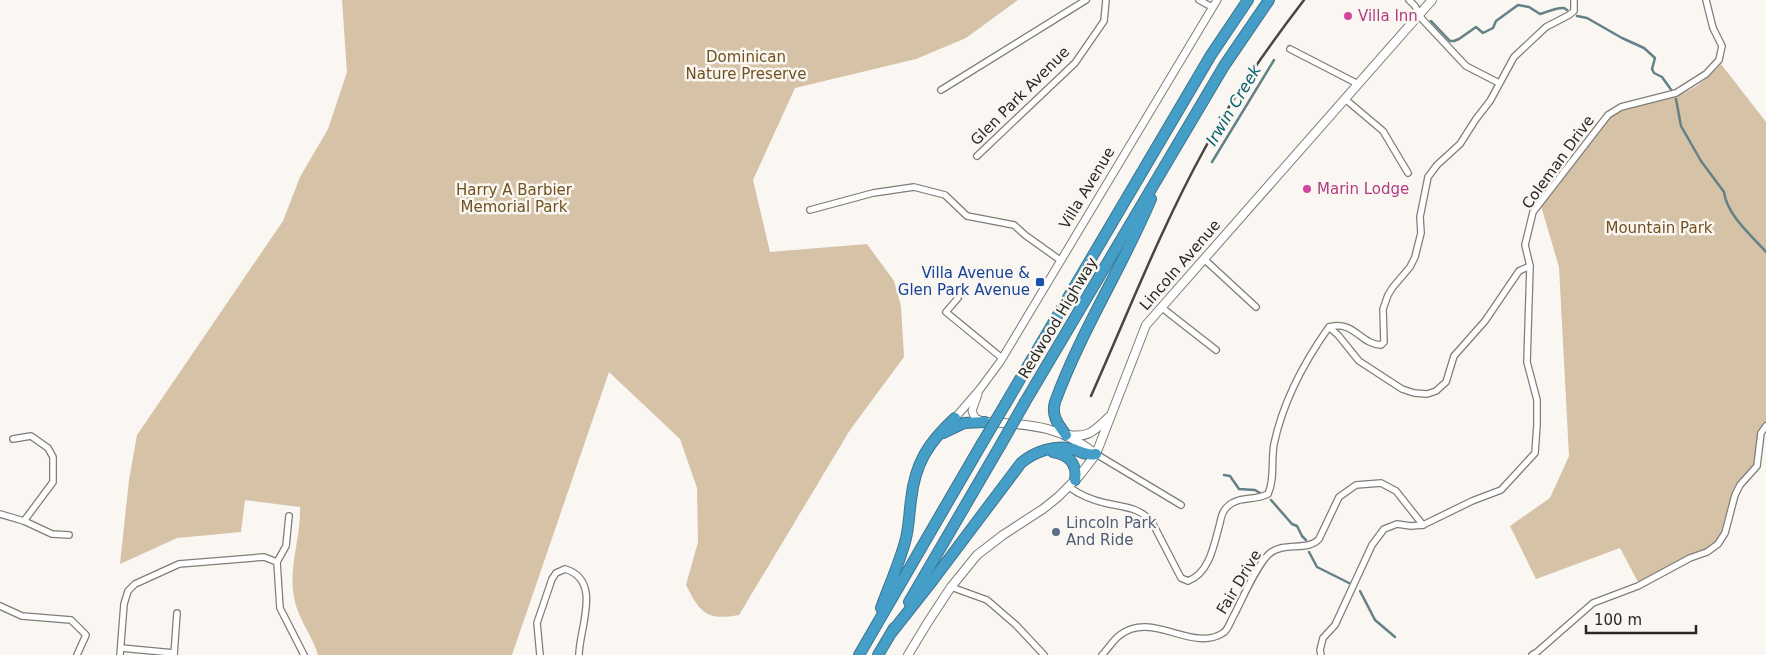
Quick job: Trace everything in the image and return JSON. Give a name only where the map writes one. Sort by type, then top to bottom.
[{"type":"highway","name":"Redwood Highway","points":[[859,655],[1207,62],[1248,0]]},
{"type":"highway","name":"Redwood Highway","points":[[878,655],[1224,66],[1269,0]]},
{"type":"highway","points":[[1066,435],[1054,416],[1055,402],[1090,322],[1134,240],[1167,162]]},
{"type":"highway","points":[[871,634],[905,542],[918,467],[922,457],[936,437],[955,418]]},
{"type":"highway","points":[[936,437],[964,423],[985,422]]},
{"type":"highway","points":[[892,632],[939,573],[1013,472],[1025,460],[1045,451],[1065,448],[1087,455],[1096,454]]},
{"type":"highway","points":[[1045,451],[1059,453],[1068,458],[1075,467],[1072,483]]},
{"type":"main road","name":"Lincoln Avenue","points":[[908,655],[951,587],[977,555],[1003,535],[1044,509],[1072,483],[1096,454],[1146,325],[1432,0]]},
{"type":"main road","points":[[985,422],[1037,426],[1066,435],[1079,436],[1089,434],[1112,414]]},
{"type":"main road","points":[[1066,435],[1096,454]]},
{"type":"street","points":[[941,90],[1086,0]]},
{"type":"street","name":"Glen Park Avenue","points":[[977,156],[1075,63],[1104,21],[1106,0]]},
{"type":"street","points":[[1199,0],[1212,7]]},
{"type":"street","name":"Villa Avenue","points":[[955,418],[980,389],[1002,358],[1216,0]]},
{"type":"street","points":[[1409,0],[1415,6],[1422,19],[1466,66],[1499,82]]},
{"type":"street","points":[[1072,483],[1088,498],[1105,503],[1123,505],[1146,516],[1152,522],[1181,578],[1188,581],[1197,578],[1212,552],[1222,514],[1227,506],[1234,502],[1268,494],[1272,477],[1274,447],[1284,409],[1310,357],[1329,327],[1338,324],[1347,327],[1375,344],[1381,345],[1384,342],[1383,309],[1393,287],[1415,258],[1421,233],[1420,217],[1428,177],[1437,165],[1460,144],[1490,100],[1514,57],[1546,27],[1569,15],[1574,10],[1574,0]]},
{"type":"street","name":"Coleman Drive","points":[[1321,655],[1320,650],[1323,638],[1334,625],[1376,538],[1384,529],[1397,524],[1423,525],[1472,501],[1501,490],[1534,453],[1537,400],[1527,362],[1530,266],[1525,245],[1533,212],[1608,115],[1621,107],[1676,93],[1706,74],[1720,60],[1722,46],[1713,28],[1706,0]]},
{"type":"street","points":[[1290,49],[1358,84]]},
{"type":"street","points":[[1345,99],[1383,131],[1408,173]]},
{"type":"street","points":[[810,210],[873,193],[914,187],[945,195],[967,216],[1014,224],[1025,235],[1060,260]]},
{"type":"street","points":[[1204,259],[1256,307]]},
{"type":"street","points":[[1329,327],[1359,361],[1402,389],[1414,393],[1427,394],[1436,391],[1446,382],[1454,356],[1485,321],[1519,271],[1530,266]]},
{"type":"street","points":[[958,298],[946,312],[1002,358]]},
{"type":"street","points":[[1161,307],[1216,350]]},
{"type":"street","name":"Villa Avenue","points":[[980,389],[972,411],[975,418],[985,422]]},
{"type":"street","points":[[1532,655],[1593,603],[1638,586],[1690,558],[1707,552],[1718,544],[1725,533],[1740,485],[1757,466],[1761,433],[1766,426]]},
{"type":"street","points":[[13,439],[31,436],[48,448],[53,457],[52,482],[24,521]]},
{"type":"street","points":[[1096,454],[1181,505]]},
{"type":"street","name":"Fair Drive","points":[[1102,655],[1119,635],[1133,628],[1148,626],[1191,637],[1210,638],[1225,632],[1260,565],[1270,552],[1289,546],[1308,545],[1316,542],[1339,497],[1356,485],[1381,484],[1396,491],[1423,525]]},
{"type":"street","points":[[0,514],[24,521],[52,534],[69,535]]},
{"type":"street","points":[[289,516],[286,546],[277,562],[280,608],[304,655]]},
{"type":"street","points":[[120,655],[124,604],[128,591],[135,584],[179,564],[264,557],[277,562]]},
{"type":"street","points":[[540,655],[538,623],[552,579],[556,573],[564,569],[576,575],[586,593],[586,619],[579,642],[579,655]]},
{"type":"street","points":[[951,587],[987,600],[1016,625],[1044,655]]},
{"type":"street","points":[[0,606],[22,616],[71,620],[86,635],[77,655]]},
{"type":"street","points":[[121,648],[174,654],[177,613]]},
{"type":"green space","name":"Harry A Barbier Memorial Park","points":[[342,0],[1018,0],[966,38],[916,59],[795,88],[753,180],[770,252],[867,244],[894,281],[901,306],[904,357],[850,430],[739,615],[728,617],[712,616],[700,608],[691,595],[686,585],[698,542],[697,488],[680,439],[609,372],[512,655],[318,655],[297,609],[293,590],[293,566],[299,531],[300,507],[245,500],[241,532],[177,538],[120,564],[129,480],[137,435],[283,221],[300,177],[328,129],[347,72]]},
{"type":"green space","name":"Mountain Park","points":[[1721,64],[1766,122],[1766,428],[1763,435],[1760,461],[1739,489],[1727,535],[1715,547],[1662,574],[1638,582],[1620,548],[1536,579],[1510,526],[1550,498],[1569,456],[1559,267],[1541,206],[1603,124],[1612,116],[1629,107],[1684,93],[1701,83]]},
{"type":"waterway","points":[[1431,21],[1450,41],[1454,41],[1476,27],[1483,33],[1493,28],[1496,21],[1518,5],[1529,7],[1540,14],[1558,8],[1567,10]]},
{"type":"waterway","points":[[1577,16],[1587,18],[1644,48],[1655,58],[1652,69],[1654,73],[1662,77],[1672,91]]},
{"type":"waterway","name":"Irwin Creek","points":[[1212,162],[1274,60]]},
{"type":"waterway","points":[[1676,99],[1681,126],[1701,161],[1724,192],[1735,217],[1766,252]]},
{"type":"waterway","points":[[1224,475],[1230,476],[1239,489],[1255,490],[1260,493]]},
{"type":"waterway","points":[[1271,500],[1292,524],[1297,526],[1306,540]]},
{"type":"waterway","points":[[1309,552],[1317,567],[1349,583]]},
{"type":"waterway","points":[[1360,591],[1375,620],[1395,637]]},
{"type":"railway","points":[[1091,396],[1159,240],[1205,148],[1252,72],[1304,0]]},
{"type":"place","name":"Villa Inn","points":[[1348,16]]},
{"type":"place","name":"Marin Lodge","points":[[1307,189]]},
{"type":"place","name":"Villa Avenue & Glen Park Avenue","points":[[1040,282]]},
{"type":"place","name":"Lincoln Park And Ride","points":[[1056,532]]},
{"type":"park label","name":"Dominican Nature Preserve","points":[[746,66]]}]
